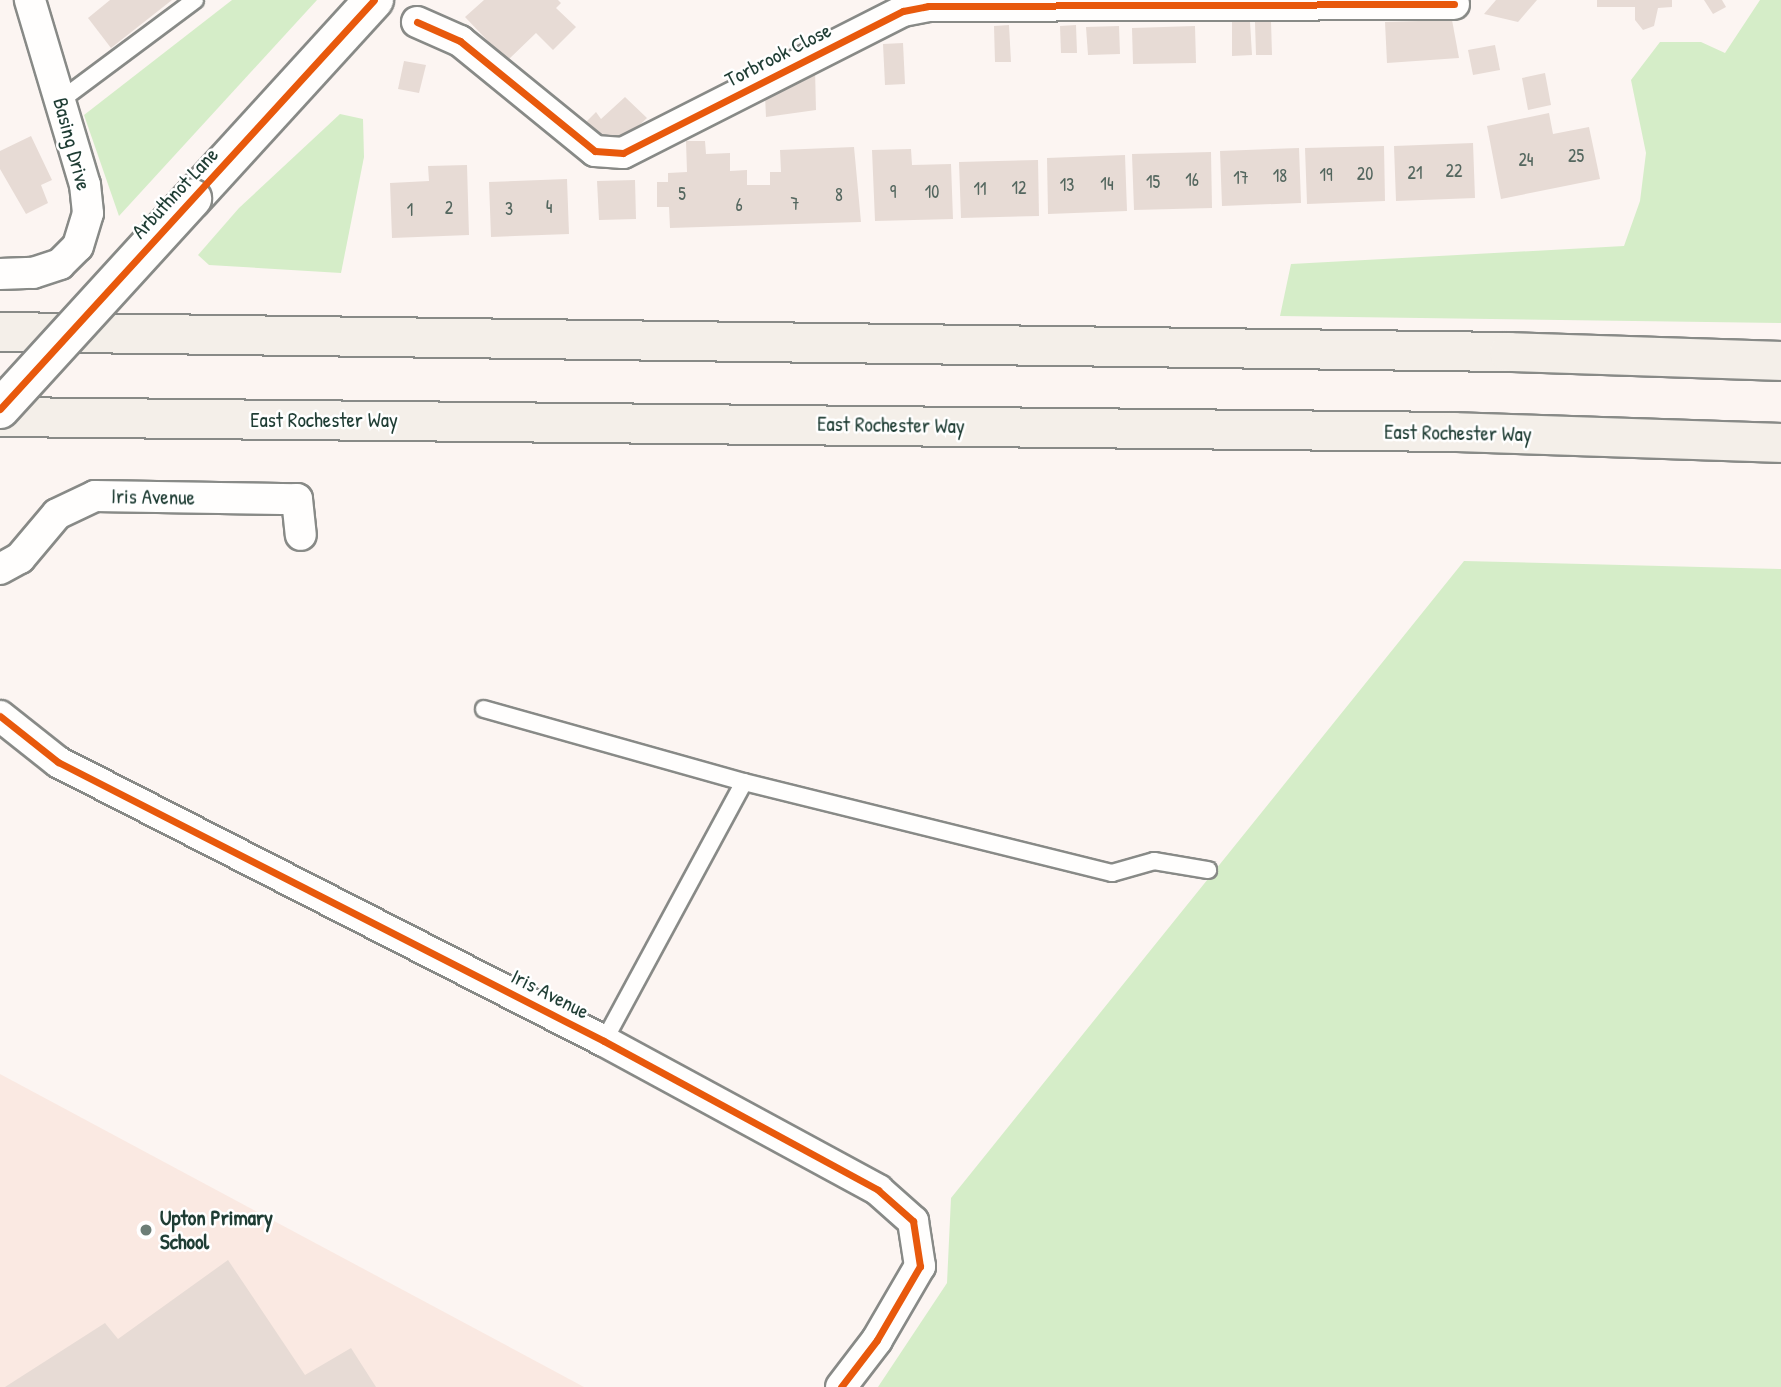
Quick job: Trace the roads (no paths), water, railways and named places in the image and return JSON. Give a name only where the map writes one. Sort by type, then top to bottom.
[{"type":"highway","points":[[0,332],[1508,352],[1781,361]]},
{"type":"highway","name":"East Rochester Way","points":[[0,417],[1454,432],[1781,443]]},
{"type":"street","name":"Basing Drive","points":[[0,274],[33,273],[60,264],[78,246],[87,204],[61,100],[30,0]]},
{"type":"street","name":"Arbuthnot Lane","points":[[0,408],[374,0]]},
{"type":"street","name":"Torbrook Close","points":[[417,22],[460,41],[596,151],[623,153],[903,11],[928,6],[1096,2],[1454,4]]},
{"type":"street","name":"Iris Avenue","points":[[0,569],[20,558],[57,514],[95,496],[297,499],[301,536]]},
{"type":"street","name":"Iris Avenue","points":[[0,716],[58,762],[604,1041],[878,1190],[913,1221],[920,1266],[877,1340],[841,1387]]},
{"type":"lane","points":[[61,100],[195,0]]},
{"type":"lane","points":[[484,709],[744,782],[1112,873],[1154,861],[1208,870]]},
{"type":"lane","points":[[604,1041],[744,782]]},
{"type":"place","name":"Upton Primary School","points":[[146,1230]]}]
